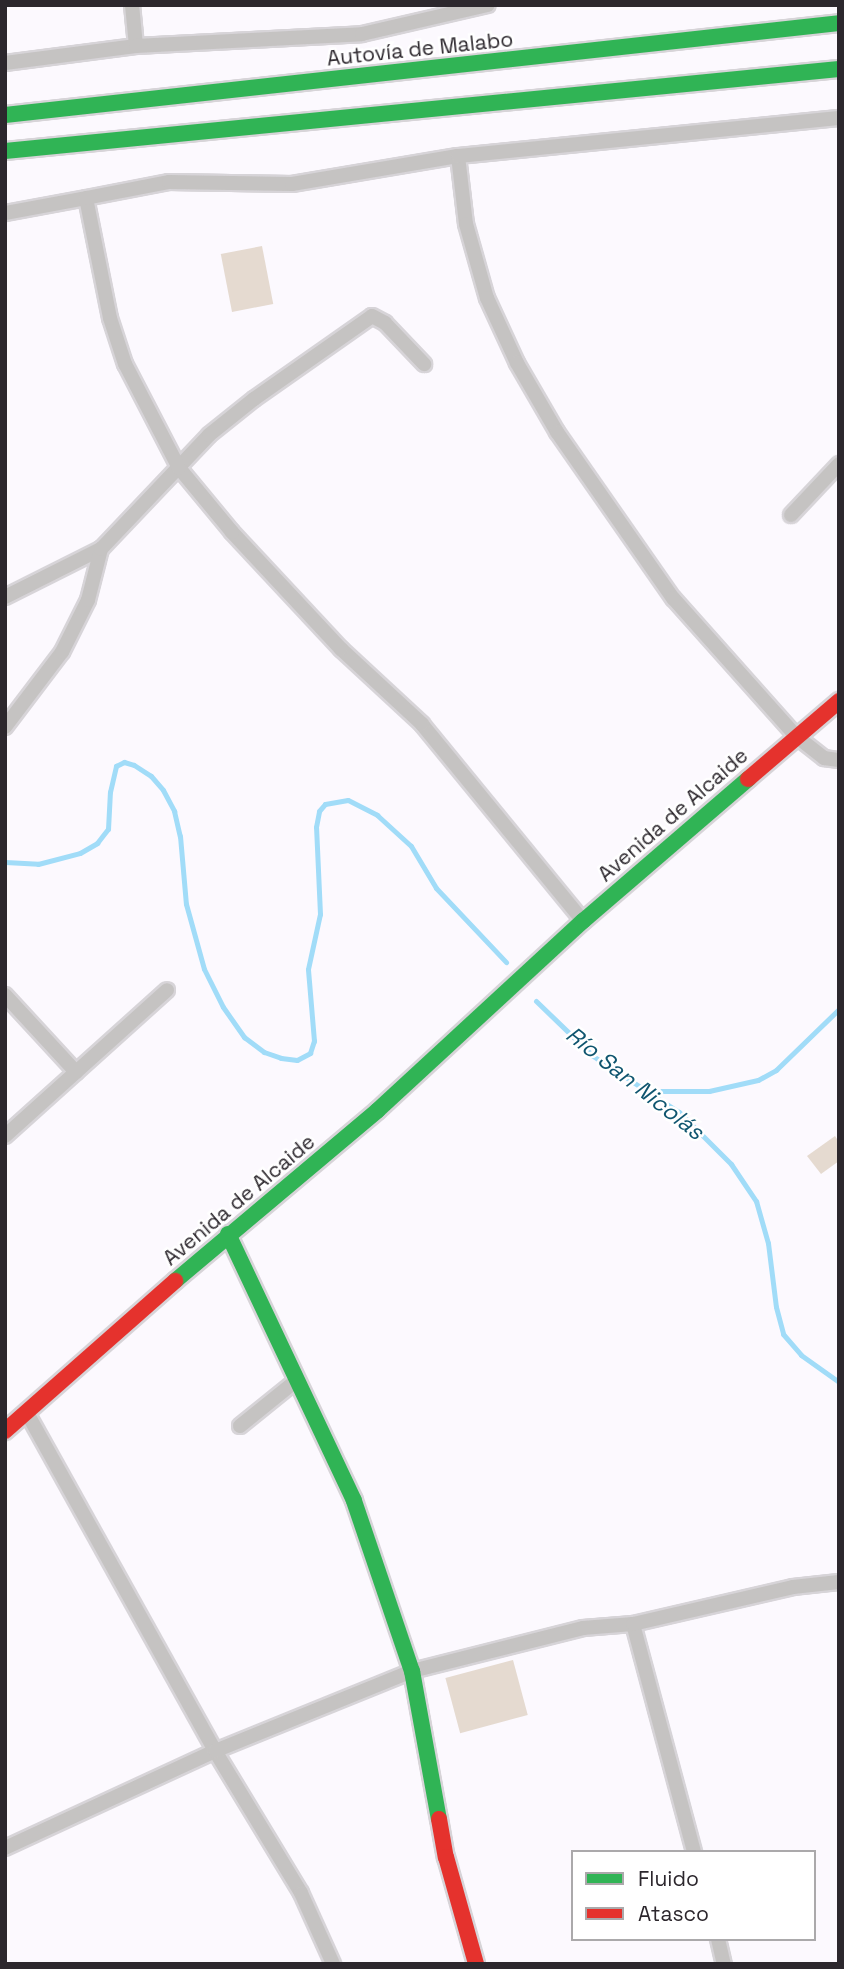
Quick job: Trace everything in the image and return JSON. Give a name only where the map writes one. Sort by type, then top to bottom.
[{"type":"main road","name":"Autovía de Malabo","points":[[5,116],[839,23]]},
{"type":"main road","points":[[5,151],[839,69]]},
{"type":"main road","name":"Avenida de Alcaide","points":[[5,1431],[228,1234],[378,1110],[583,921],[839,701]]},
{"type":"main road","points":[[228,1234],[354,1501],[412,1671],[446,1857],[476,1964]]},
{"type":"street","points":[[132,5],[136,46]]},
{"type":"street","points":[[5,63],[136,46],[362,34],[488,5]]},
{"type":"street","points":[[5,213],[169,182],[292,184],[458,156],[839,118]]},
{"type":"street","points":[[458,156],[466,224],[487,298],[517,363],[557,432],[673,598],[796,736],[824,758],[839,760]]},
{"type":"street","points":[[86,198],[110,318],[125,364],[179,468],[232,532],[341,649],[422,724],[583,921]]},
{"type":"street","points":[[5,597],[101,549],[209,435],[254,399],[372,316],[385,323],[424,364]]},
{"type":"street","points":[[791,515],[839,464]]},
{"type":"street","points":[[5,727],[62,652],[88,600],[101,549]]},
{"type":"street","points":[[5,1136],[167,990]]},
{"type":"street","points":[[5,995],[76,1072]]},
{"type":"street","points":[[240,1426],[297,1380]]},
{"type":"street","points":[[27,1413],[215,1751],[301,1893],[333,1964]]},
{"type":"street","points":[[5,1848],[215,1751],[412,1671],[583,1628],[633,1624],[793,1587],[839,1582]]},
{"type":"street","points":[[633,1624],[693,1850]]},
{"type":"street","points":[[718,1941],[724,1964]]},
{"type":"building","points":[[262,246],[273,304],[232,312],[221,254]]},
{"type":"building","points":[[835,1136],[839,1142],[839,1161],[821,1174],[807,1156]]},
{"type":"building","points":[[513,1660],[528,1715],[460,1733],[445,1678]]},
{"type":"waterway","name":"Río San Nicolás","points":[[5,862],[38,864],[80,853],[97,843],[108,829],[110,792],[116,766],[124,762],[151,776],[163,790],[174,811],[180,836],[186,904],[204,969],[223,1007],[244,1037],[264,1052],[281,1058],[297,1060],[310,1053],[314,1041],[308,969],[320,914],[316,827],[319,811],[325,804],[348,800],[377,815],[411,846],[436,888],[506,962]]},
{"type":"waterway","name":"Río San Nicolás","points":[[536,1001],[593,1056],[679,1112],[731,1164],[756,1201],[768,1243],[776,1307],[783,1334],[801,1355],[839,1382]]},
{"type":"waterway","points":[[653,1091],[709,1091],[758,1080],[776,1070],[839,1009]]},
{"type":"traffic: fast","points":[[5,115],[839,23]]},
{"type":"traffic: fast","points":[[5,151],[839,69]]},
{"type":"traffic: fast","points":[[175,1281],[378,1110],[583,921],[748,779]]},
{"type":"traffic: fast","points":[[228,1234],[354,1501],[412,1671],[439,1819]]},
{"type":"traffic: jam","points":[[748,779],[839,701]]},
{"type":"traffic: jam","points":[[5,1431],[175,1281]]},
{"type":"traffic: jam","points":[[439,1819],[446,1857],[476,1964]]}]
